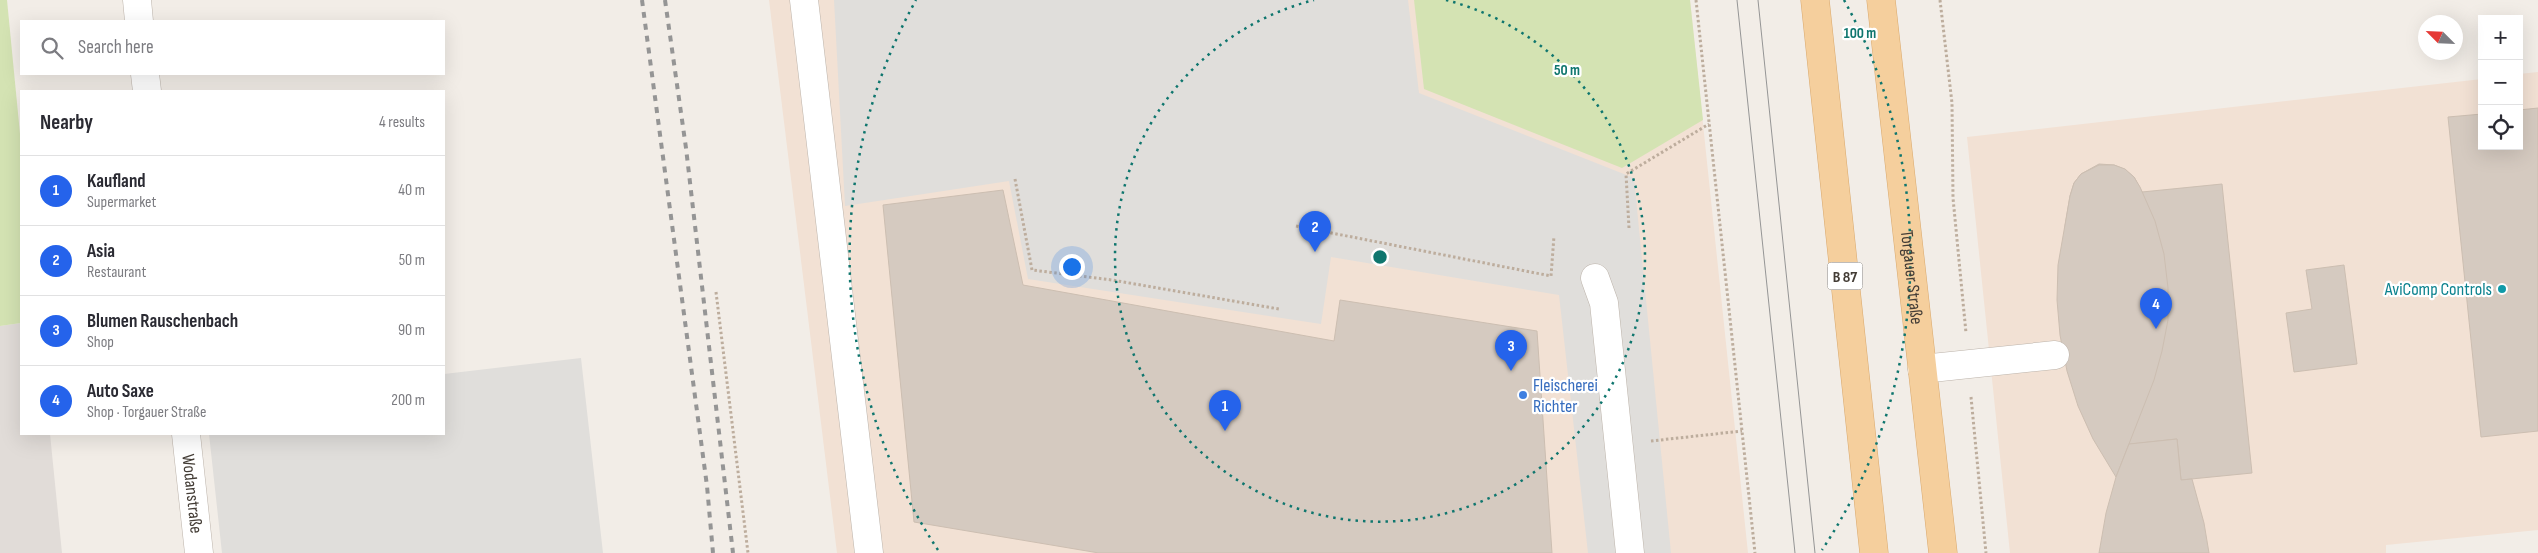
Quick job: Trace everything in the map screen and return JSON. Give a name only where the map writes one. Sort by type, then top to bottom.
[{"type":"main road","name":"B 87","points":[[1815,0],[1874,553]]},
{"type":"main road","name":"Torgauer Straße","points":[[1881,0],[1943,553]]},
{"type":"lane","points":[[137,0],[140,20]]},
{"type":"lane","points":[[804,0],[869,553]]},
{"type":"lane","points":[[145,75],[147,90]]},
{"type":"lane","points":[[1595,278],[1604,303],[1630,553]]},
{"type":"lane","points":[[1922,369],[2055,355]]},
{"type":"lane","name":"Wodanstraße","points":[[186,435],[199,553]]},
{"type":"path","points":[[1696,0],[1755,553]]},
{"type":"path","points":[[1940,0],[1952,103],[1953,198],[1986,553]]},
{"type":"path","points":[[1630,228],[1626,174],[1710,124]]},
{"type":"path","points":[[1015,179],[1032,270],[1112,280],[1279,309]]},
{"type":"path","points":[[1296,226],[1551,276],[1554,236]]},
{"type":"path","points":[[716,292],[748,553]]},
{"type":"path","points":[[1619,444],[1742,432]]},
{"type":"shaded area","points":[[769,0],[1690,0],[1748,553],[837,553]]},
{"type":"shaded area","points":[[834,0],[1408,0],[1419,93],[1634,178],[1671,553],[1588,553],[1559,295],[1331,257],[1321,324],[1028,279],[1009,181],[845,206]]},
{"type":"shaded area","points":[[2538,72],[2538,530],[2386,545],[2386,553],[2010,553],[1967,137],[2478,79],[2478,150],[2523,150],[2523,74]]},
{"type":"shaded area","points":[[20,323],[20,435],[50,435],[62,553],[0,553],[0,326]]},
{"type":"shaded area","points":[[581,358],[603,553],[222,553],[209,435],[445,435],[445,374]]},
{"type":"green space","points":[[0,0],[7,0],[20,134],[20,323],[0,326]]},
{"type":"green space","points":[[1414,0],[1690,0],[1703,120],[1622,168],[1424,89]]},
{"type":"building","name":"AviComp Controls","points":[[2538,108],[2538,431],[2481,437],[2448,117],[2478,114],[2478,150],[2523,150],[2523,110]]},
{"type":"building","points":[[2099,164],[2114,165],[2124,169],[2134,177],[2142,192],[2222,184],[2252,473],[2181,480],[2177,439],[2122,445],[2119,418],[2123,418],[2123,415],[2092,370],[2080,343],[2071,315],[2066,286],[2065,226],[2070,196],[2074,183],[2081,174]]},
{"type":"building","points":[[2099,165],[2114,165],[2125,169],[2134,177],[2140,187],[2155,221],[2164,254],[2168,288],[2168,320],[2162,351],[2154,380],[2116,477],[2093,439],[2078,406],[2067,371],[2060,335],[2057,300],[2058,265],[2074,183],[2081,174]]},
{"type":"building","points":[[1003,190],[1023,285],[1334,341],[1340,300],[1537,331],[1552,553],[1099,553],[914,522],[883,205]]},
{"type":"building","points":[[2344,265],[2357,364],[2294,372],[2286,313],[2312,309],[2306,270]]},
{"type":"building","points":[[2177,439],[2181,480],[2192,479],[2204,523],[2209,553],[2099,553],[2106,513],[2116,477],[2129,444]]},
{"type":"tram line","points":[[1737,0],[1795,553]]},
{"type":"tram line","points":[[1758,0],[1815,553]]},
{"type":"railway","points":[[642,0],[707,486],[713,553]]},
{"type":"railway","points":[[665,0],[686,148],[733,553]]},
{"type":"place","name":"Asia","points":[[1315,252]]},
{"type":"place","name":"AviComp Controls","points":[[2502,289]]},
{"type":"place","name":"Auto Saxe","points":[[2156,329]]},
{"type":"place","name":"Blumen Rauschenbach","points":[[1511,371]]},
{"type":"place","name":"Fleischerei Richter","points":[[1523,395]]},
{"type":"place","name":"Kaufland","points":[[1225,431]]}]
